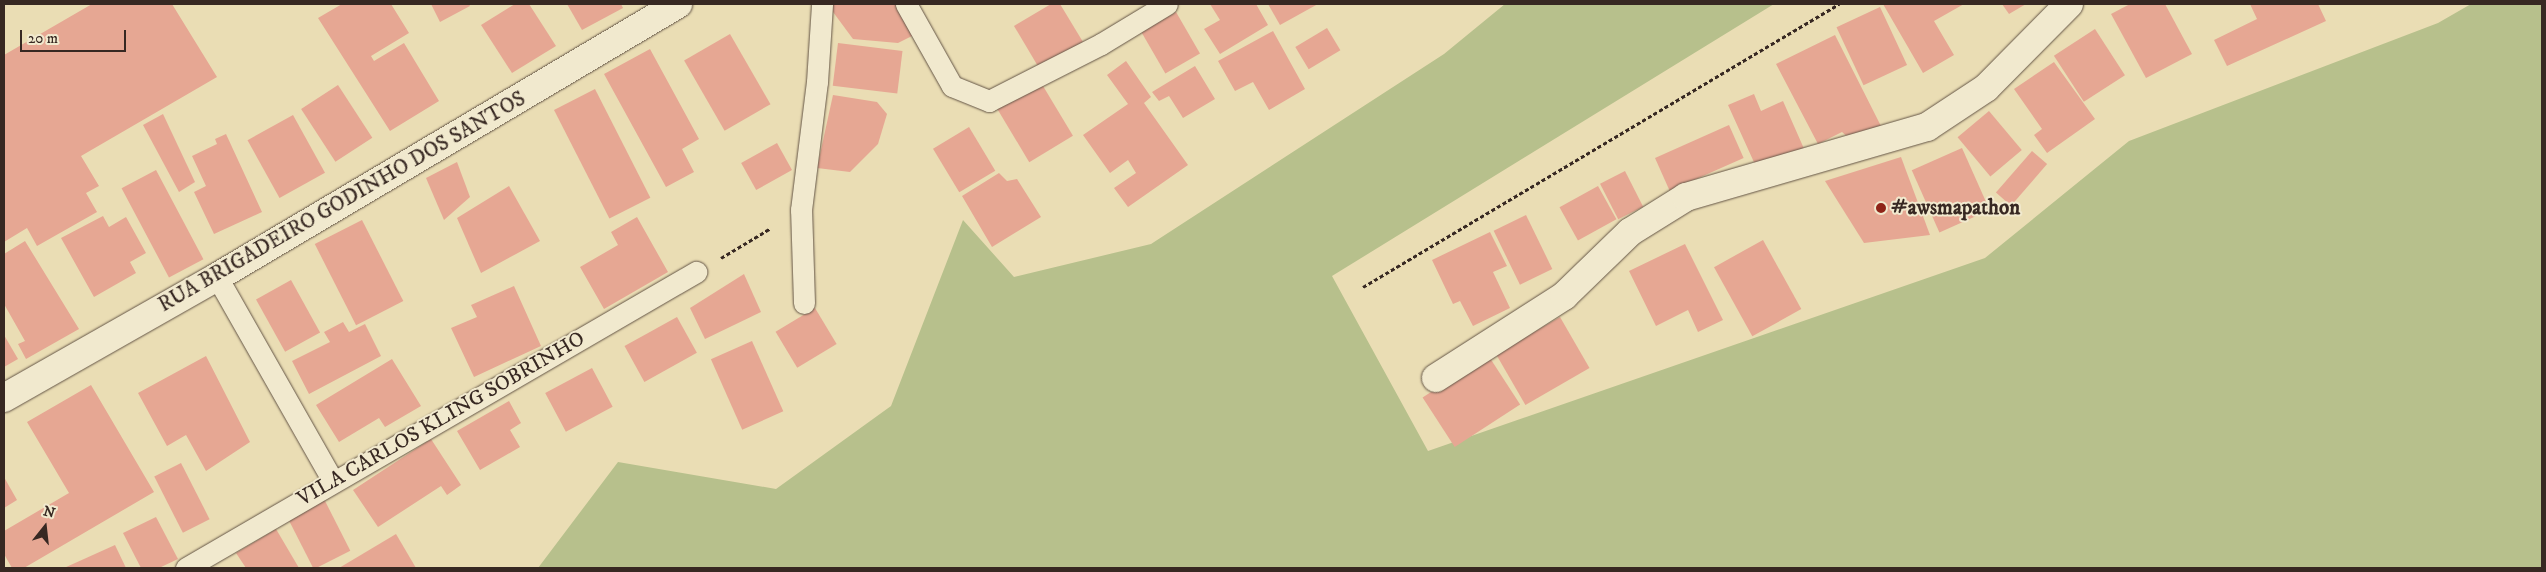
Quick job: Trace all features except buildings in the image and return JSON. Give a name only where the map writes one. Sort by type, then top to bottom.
[{"type":"street","name":"RUA BRIGADEIRO GODINHO DOS SANTOS","points":[[4,398],[217,277],[678,4]]},
{"type":"street","points":[[1436,378],[1564,296],[1630,232],[1686,197],[1927,127],[1986,88],[2069,4]]},
{"type":"lane","points":[[804,303],[801,210],[817,82],[822,4]]},
{"type":"lane","points":[[906,4],[952,86],[989,101],[1101,44],[1167,4]]},
{"type":"lane","name":"VILA CARLOS KLING SOBRINHO","points":[[186,568],[696,272]]},
{"type":"lane","points":[[217,277],[333,481]]},
{"type":"path","points":[[1363,287],[1839,4]]},
{"type":"path","points":[[696,272],[801,210]]},
{"type":"green space","points":[[1505,4],[1774,4],[1332,276],[1428,451],[1985,258],[2129,141],[2438,23],[2471,4],[2542,4],[2542,568],[538,568],[618,462],[776,489],[891,406],[963,220],[1014,277],[1151,244],[1444,54]]},
{"type":"place","name":"#awsmapathon","points":[[1881,208]]}]
